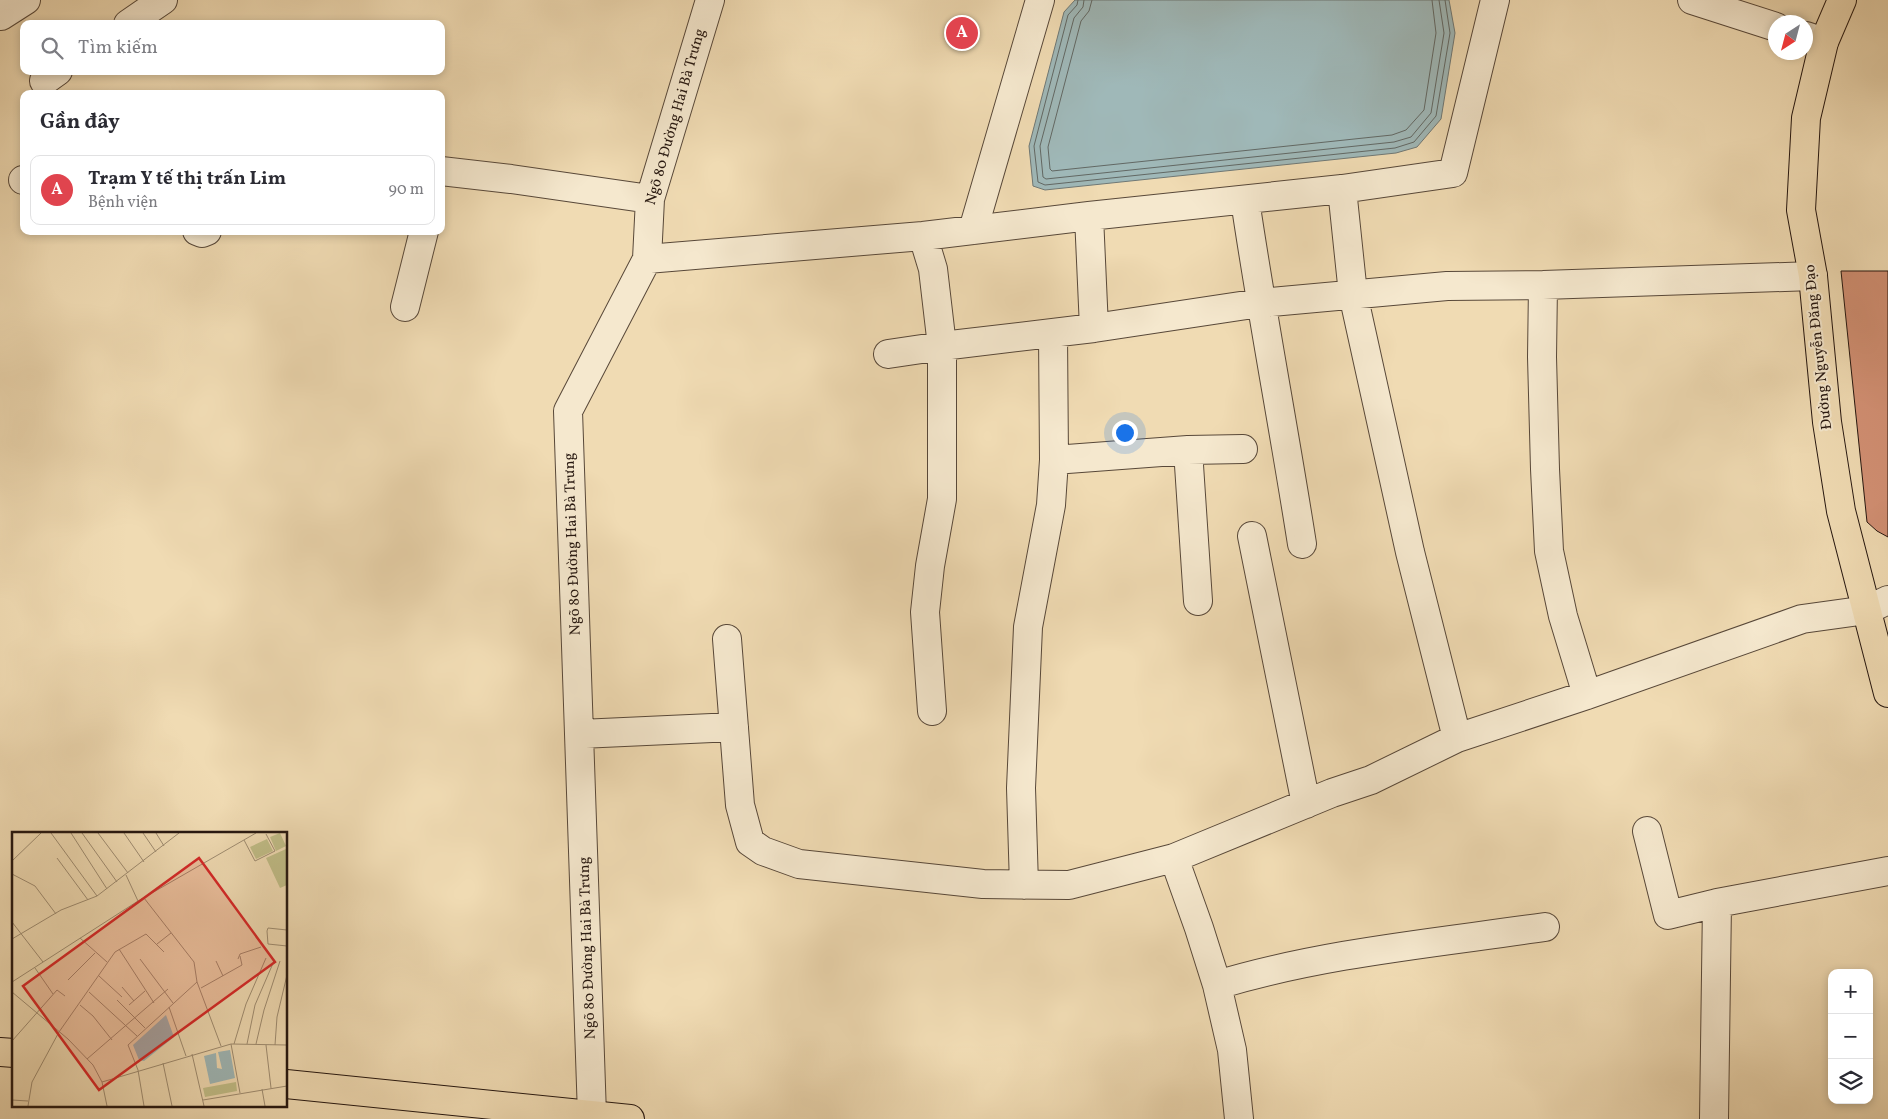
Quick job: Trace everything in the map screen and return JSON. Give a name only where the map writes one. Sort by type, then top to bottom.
[{"type":"main road","name":"Đường Nguyễn Đăng Đạo","points":[[1842,0],[1815,39],[1806,118],[1801,210],[1812,276],[1827,422],[1841,511],[1877,605],[1888,693]]},
{"type":"main road","points":[[288,1084],[630,1119]]},
{"type":"street","points":[[1,16],[26,0]]},
{"type":"street","points":[[134,20],[163,0]]},
{"type":"street","name":"Ngõ 80 Đường Hai Bà Trưng","points":[[592,1115],[568,411],[647,259],[650,199],[710,0]]},
{"type":"street","points":[[973,230],[1040,0]]},
{"type":"street","points":[[647,259],[923,236],[1342,189],[1453,173],[1495,0]]},
{"type":"street","points":[[1692,0],[1768,24]]},
{"type":"street","points":[[445,171],[650,199]]},
{"type":"street","points":[[1342,189],[1353,294],[1410,552],[1457,738]]},
{"type":"street","points":[[1245,200],[1260,303],[1287,449],[1302,544]]},
{"type":"street","points":[[1089,216],[1094,328]]},
{"type":"street","points":[[405,307],[423,235]]},
{"type":"street","points":[[923,236],[933,269],[942,346],[942,499],[930,566],[925,612],[932,710]]},
{"type":"street","points":[[888,354],[1053,334],[1260,303],[1447,286],[1543,285],[1812,276]]},
{"type":"street","points":[[1543,285],[1544,470],[1549,551],[1562,616],[1587,695]]},
{"type":"street","points":[[1024,885],[1021,788],[1028,627],[1051,505],[1054,460],[1053,334]]},
{"type":"street","points":[[1054,460],[1188,450],[1243,449]]},
{"type":"street","points":[[1188,450],[1198,601]]},
{"type":"street","points":[[1252,536],[1306,804]]},
{"type":"street","points":[[727,639],[740,805],[750,842],[763,852],[799,864],[983,884],[1069,885],[1174,858],[1306,804],[1371,780],[1457,738],[1587,695],[1802,619],[1877,605]]},
{"type":"street","points":[[580,734],[734,727]]},
{"type":"street","points":[[1647,830],[1668,914],[1717,903],[1888,872]]},
{"type":"street","points":[[1174,858],[1217,986],[1232,1050],[1239,1119]]},
{"type":"street","points":[[1714,1119],[1717,903]]},
{"type":"street","points":[[1217,986],[1308,961],[1545,927]]},
{"type":"water","points":[[1075,0],[1449,0],[1455,33],[1441,119],[1417,147],[1396,153],[1045,190],[1033,186],[1029,146],[1064,12]]},
{"type":"building","points":[[1841,271],[1888,271],[1888,537],[1877,531],[1867,522]]},
{"type":"place","name":"Trạm Y tế thị trấn Lim","points":[[962,33]]}]
